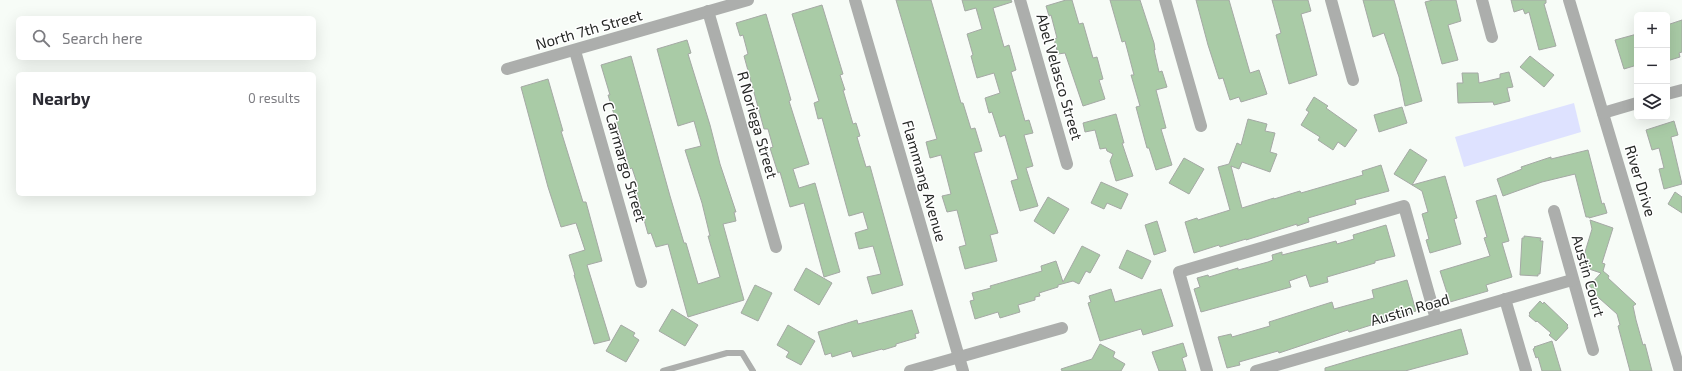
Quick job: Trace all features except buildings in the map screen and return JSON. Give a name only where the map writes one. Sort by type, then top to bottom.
[{"type":"street","name":"North 7th Street","points":[[507,70],[748,0]]},
{"type":"street","name":"Flammang Avenue","points":[[855,0],[963,371]]},
{"type":"street","name":"Abel Velasco Street","points":[[1020,0],[1067,164]]},
{"type":"street","points":[[1166,0],[1201,126]]},
{"type":"street","points":[[1331,0],[1353,80]]},
{"type":"street","points":[[1482,0],[1492,37]]},
{"type":"street","name":"River Drive","points":[[1569,0],[1680,371]]},
{"type":"street","name":"R Noriega Street","points":[[708,11],[776,247]]},
{"type":"street","name":"C Carmargo Street","points":[[575,51],[642,282]]},
{"type":"street","points":[[1670,93],[1682,90]]},
{"type":"street","points":[[1603,113],[1634,104]]},
{"type":"street","points":[[1207,371],[1178,272],[1404,206],[1436,319]]},
{"type":"street","name":"Austin Court","points":[[1554,211],[1572,280],[1593,350]]},
{"type":"street","name":"Austin Road","points":[[1256,371],[1572,280]]},
{"type":"street","points":[[1505,299],[1526,371]]},
{"type":"street","points":[[910,371],[1062,328]]},
{"type":"lane","points":[[663,371],[727,353],[742,353],[753,371]]},
{"type":"shaded area","points":[[1574,103],[1581,132],[1464,167],[1455,137]]}]
